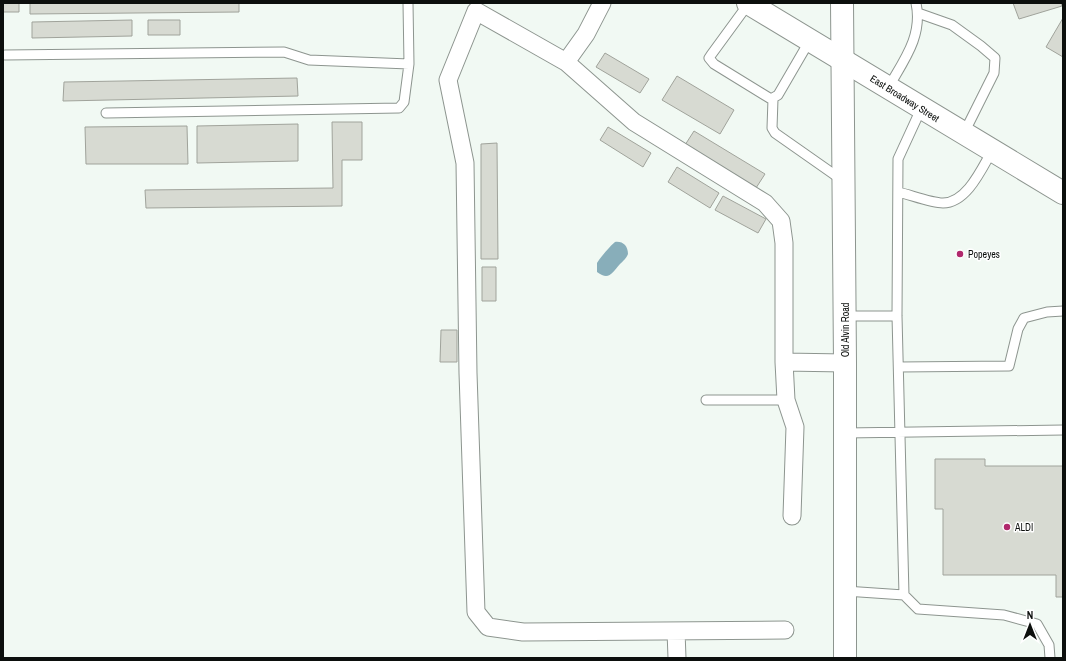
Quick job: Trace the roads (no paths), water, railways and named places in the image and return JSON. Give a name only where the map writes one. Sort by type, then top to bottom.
[{"type":"street","points":[[566,62],[586,34],[602,3]]},
{"type":"street","name":"East Broadway Street","points":[[749,3],[1063,193]]},
{"type":"street","name":"Old Alvin Road","points":[[842,3],[845,316],[845,658]]},
{"type":"street","points":[[785,630],[523,632],[488,627],[476,612],[468,373],[465,163],[448,80],[476,11],[566,62],[634,122],[765,203],[781,221],[784,244],[784,362],[786,400],[795,427],[792,516]]},
{"type":"street","points":[[784,362],[845,363]]},
{"type":"street","points":[[676,631],[677,658]]},
{"type":"lane","points":[[106,113],[399,108],[404,102],[409,64],[408,3]]},
{"type":"lane","points":[[749,3],[710,58],[714,64],[771,99],[778,95],[810,40]]},
{"type":"lane","points":[[888,88],[914,41],[918,13],[916,3]]},
{"type":"lane","points":[[918,13],[952,25],[995,58],[994,73],[964,134]]},
{"type":"lane","points":[[5,55],[284,52],[309,60],[409,64]]},
{"type":"lane","points":[[773,98],[772,128],[775,132],[844,182]]},
{"type":"lane","points":[[904,595],[897,316],[898,159],[921,108]]},
{"type":"lane","points":[[898,192],[944,203],[964,195],[975,180],[992,150]]},
{"type":"lane","points":[[899,367],[1009,366],[1018,329],[1024,318],[1046,312],[1063,311]]},
{"type":"lane","points":[[845,316],[897,316]]},
{"type":"lane","points":[[706,400],[786,400]]},
{"type":"lane","points":[[845,433],[1063,430]]},
{"type":"lane","points":[[845,591],[904,595],[918,609],[1004,615],[1037,624],[1049,645],[1050,658]]},
{"type":"water","points":[[615,242],[620,242],[624,245],[628,254],[610,275],[601,275],[597,272],[597,263]]},
{"type":"place","name":"Popeyes","points":[[960,254]]},
{"type":"place","name":"ALDI","points":[[1007,527]]}]
